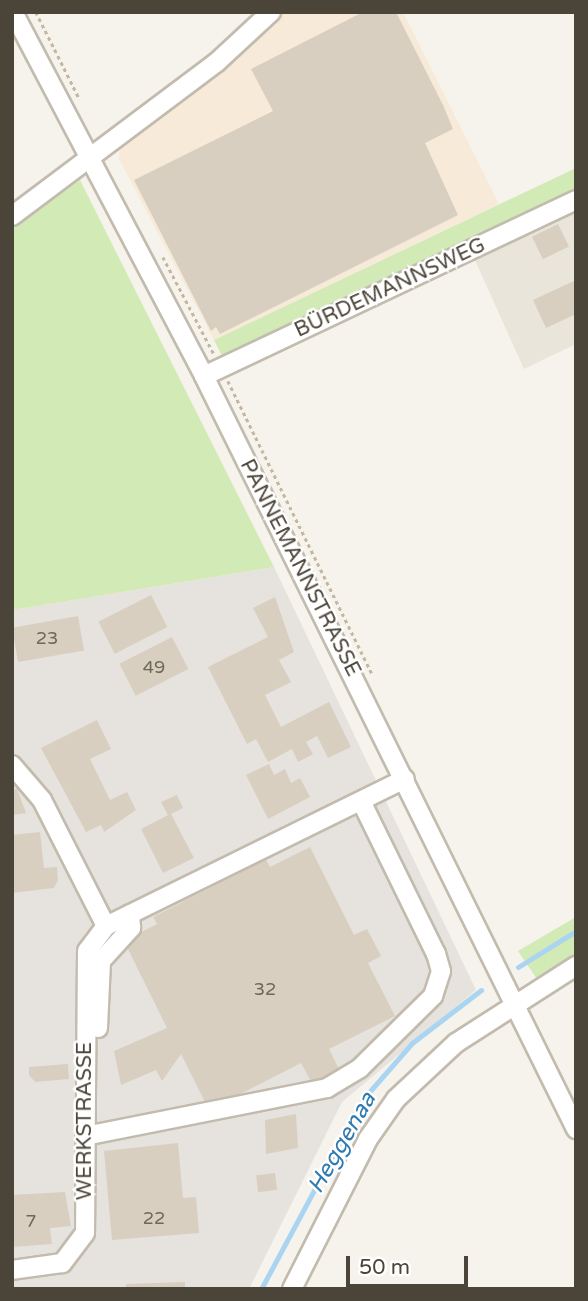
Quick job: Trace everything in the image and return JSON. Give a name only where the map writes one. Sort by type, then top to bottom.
[{"type":"street","name":"PANNEMANNSTRASSE","points":[[13,12],[88,160],[204,376],[576,1129]]},
{"type":"street","points":[[12,216],[217,62],[271,12]]},
{"type":"street","name":"BÜRDEMANNSWEG","points":[[204,376],[576,200]]},
{"type":"street","points":[[12,765],[42,800],[106,926]]},
{"type":"street","name":"WERKSTRASSE","points":[[12,1270],[62,1263],[81,1245],[92,1135],[87,951],[106,926],[405,779]]},
{"type":"street","points":[[130,914],[131,928],[107,952],[99,974],[92,1135],[327,1088],[360,1068],[433,996],[441,971],[436,954],[361,801]]},
{"type":"street","points":[[292,1289],[368,1139],[396,1099],[456,1043],[576,967]]},
{"type":"shaded area","points":[[282,12],[403,12],[499,204],[214,340],[119,159],[120,147],[253,43]]},
{"type":"shaded area","points":[[576,210],[576,344],[524,369],[474,258]]},
{"type":"shaded area","points":[[274,567],[476,990],[342,1102],[249,1289],[12,1289],[12,610]]},
{"type":"green space","points":[[576,168],[576,191],[222,356],[214,340]]},
{"type":"green space","points":[[80,180],[274,567],[12,610],[12,229]]},
{"type":"green space","points":[[576,917],[576,956],[537,979],[518,951]]},
{"type":"building","points":[[363,12],[396,12],[443,105],[453,129],[425,143],[458,215],[220,334],[216,327],[211,331],[134,180],[273,111],[251,69]]},
{"type":"building","points":[[558,224],[569,246],[543,259],[532,237]]},
{"type":"building","points":[[576,280],[576,314],[546,328],[533,300]]},
{"type":"building","points":[[151,595],[167,627],[115,654],[98,622]]},
{"type":"building","points":[[275,597],[294,652],[279,660],[291,682],[265,695],[281,727],[329,702],[351,747],[328,758],[317,736],[306,742],[313,754],[298,762],[292,749],[268,762],[256,739],[247,744],[208,667],[268,637],[253,608]]},
{"type":"building","points":[[78,616],[84,650],[18,662],[12,628]]},
{"type":"building","points":[[172,637],[188,669],[136,696],[119,664]]},
{"type":"building","points":[[97,720],[111,749],[90,759],[110,800],[127,792],[136,810],[104,832],[101,825],[86,832],[41,748]]},
{"type":"building","points":[[269,764],[274,775],[285,769],[291,783],[300,778],[310,797],[268,819],[246,775]]},
{"type":"building","points":[[17,789],[26,813],[12,815],[12,790]]},
{"type":"building","points":[[177,795],[183,808],[171,814],[194,858],[163,873],[141,829],[168,815],[161,802]]},
{"type":"building","points":[[40,832],[44,868],[57,867],[58,880],[54,888],[12,893],[12,835]]},
{"type":"building","points":[[310,847],[354,935],[367,929],[381,956],[368,963],[395,1016],[329,1049],[339,1069],[312,1083],[301,1063],[209,1110],[181,1054],[162,1081],[156,1070],[121,1085],[114,1051],[167,1028],[124,941],[157,924],[153,917],[253,866],[266,860],[270,867]]},
{"type":"building","points":[[68,1064],[69,1079],[35,1082],[29,1075],[29,1067]]},
{"type":"building","points":[[296,1114],[298,1148],[266,1154],[265,1120]]},
{"type":"building","points":[[178,1143],[183,1198],[196,1197],[199,1233],[112,1240],[104,1151]]},
{"type":"building","points":[[275,1173],[277,1190],[258,1192],[256,1175]]},
{"type":"building","points":[[65,1192],[71,1226],[50,1228],[52,1244],[12,1247],[12,1195]]},
{"type":"building","points":[[185,1282],[185,1289],[126,1289],[126,1284]]},
{"type":"waterway","name":"Heggenaa","points":[[518,967],[576,931]]},
{"type":"waterway","name":"Heggenaa","points":[[261,1289],[363,1099],[412,1043],[481,990]]}]
